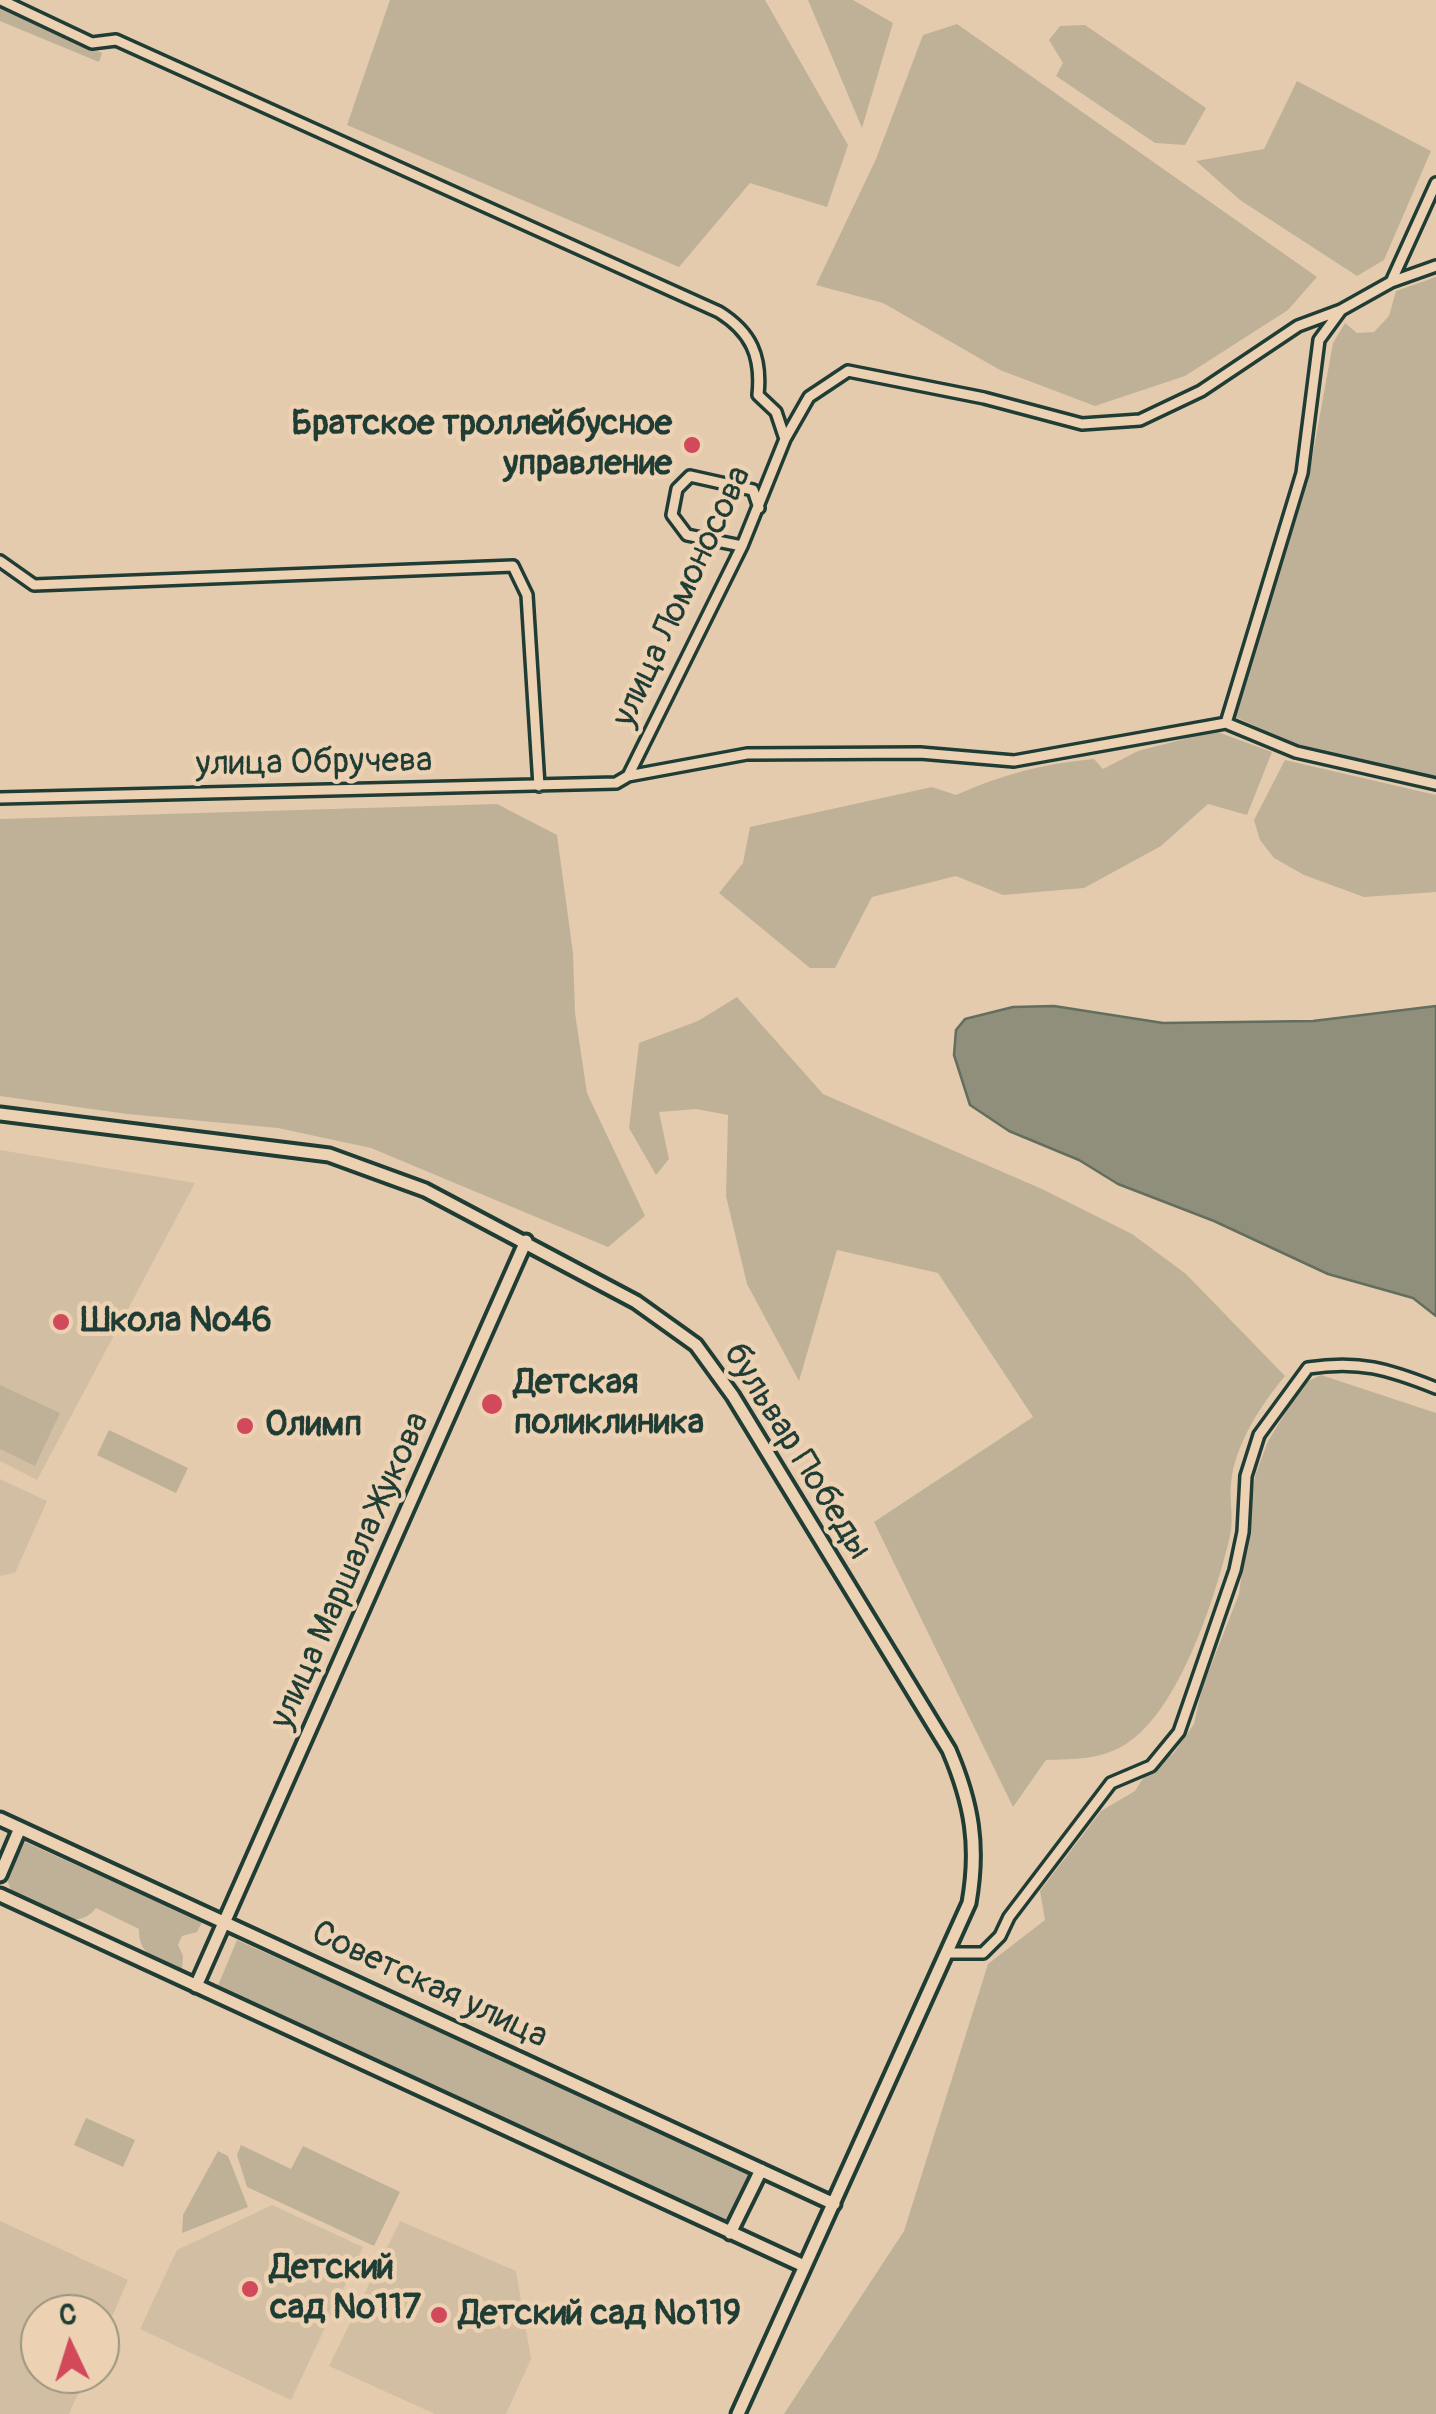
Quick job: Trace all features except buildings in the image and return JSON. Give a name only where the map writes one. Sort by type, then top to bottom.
[{"type":"street","points":[[1,0],[92,43],[116,40],[718,312],[745,328],[761,367],[758,394],[776,412],[785,439]]},
{"type":"street","points":[[1391,282],[1436,183]]},
{"type":"street","name":"улица Ломоносова","points":[[628,776],[760,508],[785,439],[809,397],[848,370],[984,398],[1082,424],[1140,420],[1201,391],[1298,326],[1340,310],[1391,282],[1436,266]]},
{"type":"street","points":[[1340,310],[1319,340],[1302,473],[1226,723],[1296,752],[1436,784]]},
{"type":"street","points":[[742,546],[687,535],[672,515],[677,488],[690,476],[720,481],[753,490],[760,508]]},
{"type":"street","points":[[0,562],[34,585],[513,566],[527,595],[539,786]]},
{"type":"street","name":"улица Обручева","points":[[0,798],[616,783],[628,776],[748,754],[920,752],[1014,760],[1226,723]]},
{"type":"street","name":"бульвар Победы","points":[[0,1114],[329,1155],[425,1190],[636,1302],[696,1345],[734,1396],[948,1750],[968,1797],[976,1840],[969,1904],[738,2414]]},
{"type":"street","name":"улица Маршала Жукова","points":[[196,1986],[526,1241]]},
{"type":"street","points":[[950,1953],[983,1953],[1000,1936],[1009,1917],[1110,1783],[1151,1766],[1179,1732],[1234,1570],[1243,1532],[1246,1476],[1259,1436],[1308,1368],[1348,1362],[1396,1372],[1436,1388]]},
{"type":"street","name":"Советская улица","points":[[0,1819],[834,2204]]},
{"type":"street","points":[[0,1875],[20,1828]]},
{"type":"street","points":[[0,1895],[804,2266]]},
{"type":"street","points":[[730,2233],[761,2170]]},
{"type":"shaded area","points":[[390,0],[765,0],[848,145],[827,207],[750,183],[679,267],[347,125]]},
{"type":"shaded area","points":[[808,0],[853,0],[893,23],[862,128]]},
{"type":"shaded area","points":[[0,7],[102,53],[99,62],[0,21]]},
{"type":"shaded area","points":[[957,24],[1317,277],[1288,310],[1185,376],[1095,406],[1000,370],[883,303],[816,285],[876,159],[923,35]]},
{"type":"shaded area","points":[[1085,25],[1206,108],[1185,145],[1155,143],[1056,76],[1063,63],[1049,40],[1060,26]]},
{"type":"shaded area","points":[[1297,81],[1431,151],[1384,260],[1357,276],[1240,200],[1196,161],[1264,149]]},
{"type":"shaded area","points":[[1436,277],[1436,776],[1303,747],[1235,717],[1309,475],[1333,343],[1345,323],[1357,333],[1374,332],[1389,316],[1396,291]]},
{"type":"shaded area","points":[[1215,731],[1272,752],[1247,815],[1208,804],[1161,846],[1084,888],[1003,895],[956,876],[872,897],[835,968],[810,968],[719,893],[743,863],[750,827],[932,787],[956,795],[989,781],[1058,764],[1094,759],[1103,769],[1138,751]]},
{"type":"shaded area","points":[[1285,760],[1436,795],[1436,892],[1364,897],[1304,875],[1274,858],[1260,840],[1254,820]]},
{"type":"shaded area","points":[[497,804],[557,835],[587,1093],[645,1216],[608,1247],[371,1148],[278,1128],[127,1114],[0,1096],[0,819]]},
{"type":"shaded area","points":[[737,997],[823,1094],[1042,1189],[1132,1234],[1186,1274],[1285,1376],[1258,1412],[1238,1454],[1231,1483],[1231,1530],[1224,1560],[1193,1649],[1163,1705],[1145,1728],[1117,1749],[1088,1758],[1046,1760],[1013,1807],[874,1522],[1033,1417],[938,1273],[837,1250],[799,1381],[747,1284],[726,1196],[728,1115],[696,1109],[659,1112],[669,1159],[656,1175],[629,1128],[639,1043],[698,1021]]},
{"type":"shaded area","points":[[1054,1006],[1163,1023],[1313,1021],[1436,1006],[1436,1316],[1413,1298],[1328,1274],[1214,1221],[1118,1184],[1079,1160],[1009,1131],[970,1105],[954,1055],[956,1030],[965,1019],[1013,1007]]},
{"type":"shaded area","name":"Школа №46","points":[[0,1150],[195,1183],[37,1480],[0,1461]]},
{"type":"shaded area","points":[[1321,1375],[1436,1413],[1436,2414],[784,2414],[904,2231],[988,1964],[1045,1920],[1040,1891],[1101,1811],[1135,1791],[1151,1766],[1173,1754],[1194,1724],[1202,1688],[1239,1594],[1255,1476],[1268,1441],[1304,1383]]},
{"type":"shaded area","points":[[0,1385],[60,1413],[35,1466],[0,1449]]},
{"type":"shaded area","points":[[109,1430],[188,1468],[176,1493],[97,1455]]},
{"type":"shaded area","points":[[0,1479],[47,1501],[15,1573],[0,1576]]},
{"type":"shaded area","points":[[25,1842],[202,1922],[197,1932],[182,1936],[178,1945],[183,1956],[182,1970],[146,1951],[139,1929],[96,1908],[87,1916],[67,1919],[12,1893],[7,1879]]},
{"type":"shaded area","points":[[237,1940],[752,2171],[729,2223],[217,1988]]},
{"type":"shaded area","points":[[86,2118],[135,2140],[123,2167],[74,2145]]},
{"type":"shaded area","points":[[241,2145],[291,2169],[303,2146],[400,2192],[374,2246],[247,2187],[237,2155]]},
{"type":"shaded area","points":[[218,2151],[228,2156],[248,2207],[182,2233],[183,2215]]},
{"type":"shaded area","name":"Детский сад №117","points":[[272,2205],[363,2247],[291,2400],[140,2329],[177,2250]]},
{"type":"shaded area","points":[[0,2221],[128,2280],[120,2298],[120,2294],[20,2294],[20,2394],[78,2394],[69,2414],[0,2414]]},
{"type":"shaded area","name":"Детский сад №119","points":[[400,2221],[516,2271],[531,2359],[506,2414],[435,2414],[329,2366]]},
{"type":"place","name":"Братское троллейбусное управление","points":[[692,445]]},
{"type":"place","name":"Школа №46","points":[[61,1322]]},
{"type":"place","name":"Детская поликлиника","points":[[492,1404]]},
{"type":"place","name":"Олимп","points":[[245,1426]]},
{"type":"place","name":"Детский сад №117","points":[[250,2289]]},
{"type":"place","name":"Детский сад №119","points":[[439,2315]]}]
